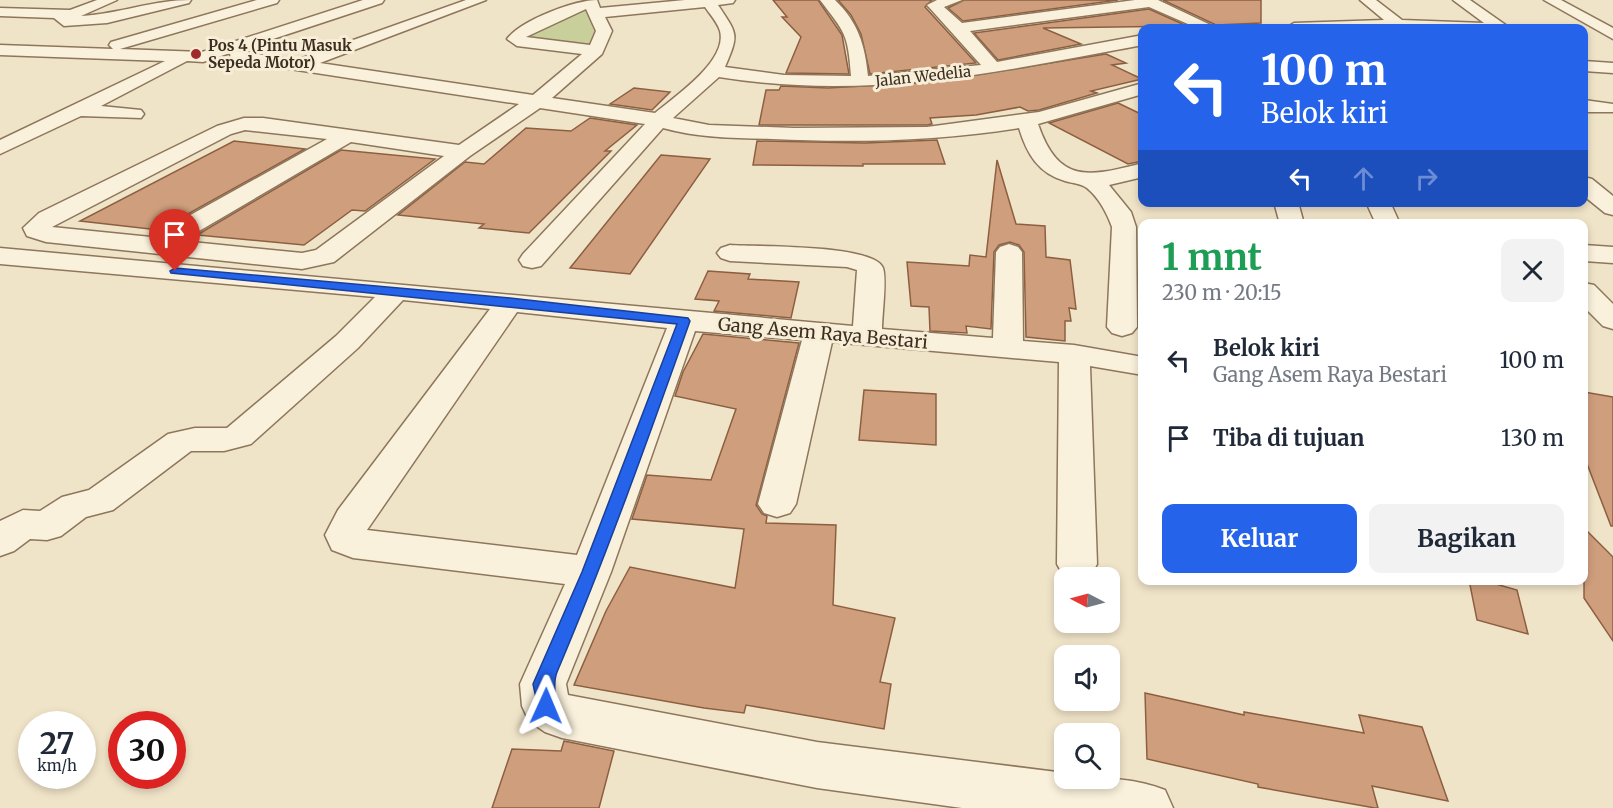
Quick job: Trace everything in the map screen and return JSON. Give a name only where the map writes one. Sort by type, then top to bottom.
[{"type":"street","points":[[157,0],[103,3],[61,18],[64,21],[90,22],[184,0]]},
{"type":"street","points":[[117,45],[272,0]]},
{"type":"street","points":[[0,50],[184,58],[220,53],[377,0]]},
{"type":"street","points":[[297,66],[479,0]]},
{"type":"street","points":[[596,51],[515,39],[524,30],[593,5],[728,0]]},
{"type":"street","points":[[827,0],[843,15],[853,29],[860,81]]},
{"type":"street","name":"Jalan Wedelia","points":[[955,0],[934,4],[993,68]]},
{"type":"street","points":[[1367,0],[1398,24]]},
{"type":"street","points":[[1460,0],[1495,24]]},
{"type":"street","points":[[1551,0],[1613,34]]},
{"type":"street","points":[[532,260],[658,120],[715,71],[727,44],[728,31],[709,1]]},
{"type":"street","points":[[958,28],[1162,1],[1202,24]]},
{"type":"street","points":[[463,152],[263,124],[232,127],[48,218],[35,228],[36,231],[46,234],[302,261],[317,259],[331,252],[463,152],[537,101],[596,51],[604,31],[593,5]]},
{"type":"street","points":[[0,12],[69,14]]},
{"type":"street","points":[[993,68],[1138,41]]},
{"type":"street","points":[[237,56],[658,120],[681,128],[838,135],[922,132],[1027,121],[1138,89]]},
{"type":"street","points":[[0,148],[184,58]]},
{"type":"street","points":[[1588,66],[1613,68]]},
{"type":"street","name":"Jalan Wedelia","points":[[715,71],[789,81],[860,81],[921,79],[993,68]]},
{"type":"street","points":[[1588,107],[1609,115]]},
{"type":"street","points":[[76,110],[134,114]]},
{"type":"street","points":[[10,121],[48,123]]},
{"type":"street","points":[[1027,121],[1035,149],[1045,163],[1065,175],[1094,182],[1138,171]]},
{"type":"street","points":[[156,245],[347,136]]},
{"type":"street","points":[[1094,182],[1119,212],[1124,227],[1122,327]]},
{"type":"street","points":[[1588,187],[1613,208]]},
{"type":"street","points":[[1008,348],[1009,252]]},
{"type":"street","points":[[730,253],[849,259],[866,264],[870,269],[867,337]]},
{"type":"street","points":[[1588,253],[1613,255]]},
{"type":"street","name":"Gang Asem Raya Bestari","points":[[0,256],[510,302],[684,321],[1074,354],[1138,365]]},
{"type":"street","points":[[0,541],[23,524],[47,525],[75,506],[100,501],[180,442],[191,439],[226,440],[239,436],[347,342],[396,292]]},
{"type":"street","points":[[1588,295],[1613,320]]},
{"type":"street","points":[[510,302],[352,520],[345,535],[346,540],[353,543],[591,572]]},
{"type":"street","points":[[684,321],[591,572],[543,684],[546,706],[562,717],[817,765],[1147,808]]},
{"type":"street","points":[[777,504],[819,333]]},
{"type":"street","points":[[1074,354],[1077,564]]},
{"type":"green space","points":[[586,6],[597,33],[591,48],[520,40]]},
{"type":"building","points":[[773,0],[818,0],[842,35],[849,74],[786,73],[801,37],[782,17],[787,17]]},
{"type":"building","points":[[838,0],[932,0],[925,7],[976,63],[870,74],[861,34],[851,15]]},
{"type":"building","points":[[964,0],[1118,0],[963,21],[948,8]]},
{"type":"building","points":[[1163,0],[1261,0],[1261,23],[1214,24]]},
{"type":"building","points":[[1149,9],[1183,24],[1043,28],[1081,44],[998,60],[974,33]]},
{"type":"building","points":[[1106,54],[1126,63],[1112,65],[1138,77],[1138,80],[1091,91],[1097,93],[1039,110],[1028,111],[1020,107],[976,115],[930,118],[932,124],[927,125],[759,125],[766,90],[779,90],[781,86],[828,88],[933,82]]},
{"type":"building","points":[[634,88],[670,92],[652,110],[610,104]]},
{"type":"building","points":[[1118,103],[1138,113],[1138,162],[1128,164],[1049,123]]},
{"type":"building","points":[[590,118],[637,125],[605,151],[611,151],[529,233],[479,228],[484,224],[398,215],[465,162],[484,164],[526,128],[571,131]]},
{"type":"building","points":[[937,140],[945,164],[753,165],[757,141],[865,143]]},
{"type":"building","points":[[234,141],[305,149],[159,230],[80,221]]},
{"type":"building","points":[[341,150],[435,159],[365,211],[352,210],[304,245],[197,235]]},
{"type":"building","points":[[661,155],[710,159],[630,274],[570,268]]},
{"type":"building","points":[[997,160],[1016,224],[1045,226],[1046,257],[1070,260],[1076,309],[1069,308],[1071,321],[1065,321],[1065,341],[1026,337],[1024,252],[1019,245],[1010,242],[999,245],[994,252],[991,329],[966,326],[967,333],[930,331],[929,307],[911,306],[907,262],[969,266],[970,255],[986,257]]},
{"type":"building","points":[[708,271],[750,274],[748,279],[799,282],[791,318],[714,311],[719,301],[695,299]]},
{"type":"building","points":[[703,334],[799,343],[756,505],[762,514],[767,516],[766,523],[836,525],[833,605],[895,618],[880,682],[891,684],[884,729],[746,705],[744,713],[704,708],[574,685],[606,611],[630,567],[735,588],[744,529],[632,519],[647,475],[711,480],[736,409],[675,396],[683,372]]},
{"type":"building","points":[[864,390],[936,394],[936,445],[859,440]]},
{"type":"building","points":[[1588,393],[1613,397],[1613,526],[1611,526],[1588,466]]},
{"type":"building","points":[[1588,532],[1613,557],[1613,641],[1584,598],[1584,585],[1588,585]]},
{"type":"building","points":[[1470,585],[1500,585],[1517,590],[1528,634],[1477,620]]},
{"type":"building","points":[[1145,693],[1244,715],[1244,712],[1364,733],[1359,715],[1422,727],[1448,801],[1372,786],[1378,808],[1375,808],[1258,787],[1258,784],[1147,759]]},
{"type":"building","points":[[564,741],[614,751],[599,808],[492,808],[512,749],[561,751]]},
{"type":"place","name":"Pos 4 (Pintu Masuk Sepeda Motor)","points":[[196,54]]},
{"type":"route","points":[[175,271],[510,302],[684,321],[591,572],[543,684],[546,706]]}]
